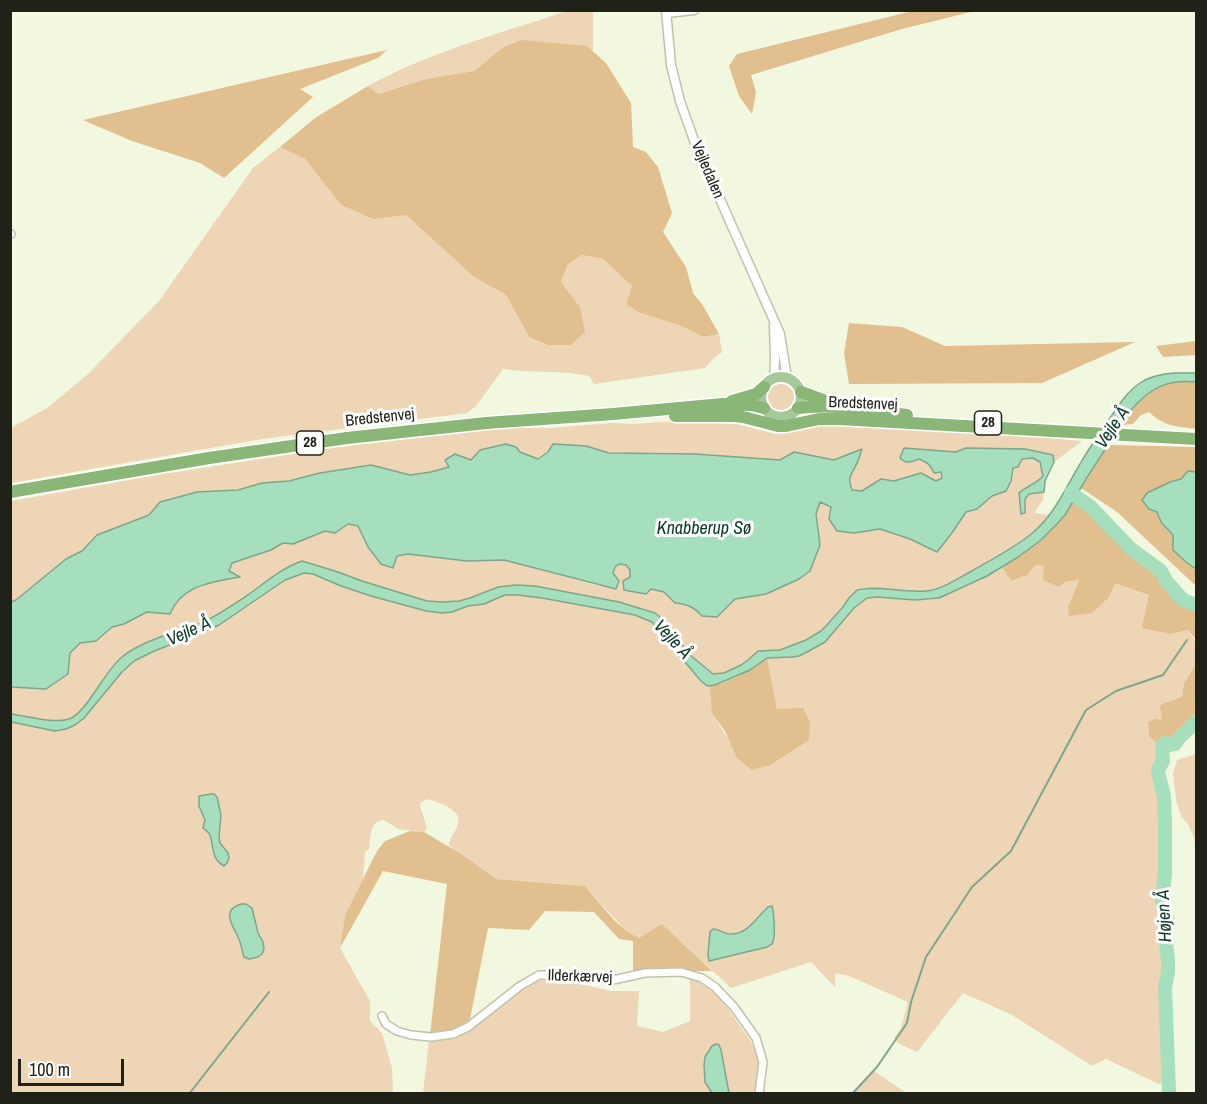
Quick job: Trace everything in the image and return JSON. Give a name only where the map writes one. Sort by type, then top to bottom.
[{"type":"highway","name":"Bredstenvej","points":[[723,404],[756,394],[764,387]]},
{"type":"highway","name":"Bredstenvej","points":[[801,392],[849,408]]},
{"type":"highway","name":"Bredstenvej","points":[[10,492],[209,458],[347,438],[486,423],[723,404],[764,408]]},
{"type":"highway","name":"Bredstenvej","points":[[798,408],[816,406],[849,408],[1078,432]]},
{"type":"highway","name":"Bredstenvej","points":[[613,414],[734,416],[778,426],[832,419],[1197,439]]},
{"type":"main road","points":[[774,379],[787,378]]},
{"type":"main road","name":"28","points":[[787,378],[797,385],[801,392]]},
{"type":"main road","name":"28","points":[[764,387],[774,379]]},
{"type":"main road","points":[[764,387],[761,398],[764,408]]},
{"type":"main road","points":[[798,408],[801,403],[801,392]]},
{"type":"main road","name":"28","points":[[764,408],[770,414],[779,417],[788,416],[798,408]]},
{"type":"street","points":[[667,12],[694,10]]},
{"type":"street","name":"Vejledalen","points":[[667,12],[671,65],[680,101],[695,143],[780,334],[787,378]]},
{"type":"street","name":"Vejledalen","points":[[773,322],[774,379]]},
{"type":"street","name":"Ilderkærvej","points":[[382,1016],[386,1024],[397,1031],[411,1035],[453,1034],[468,1027],[520,986],[539,975],[613,980],[645,973],[681,972],[702,978],[715,987],[734,1007],[756,1038],[764,1062],[759,1094]]},
{"type":"shaded area","points":[[567,11],[593,11],[593,52],[586,46],[502,48],[474,71],[426,79],[377,94],[368,86],[441,53]]},
{"type":"shaded area","points":[[913,11],[975,11],[902,29],[751,75],[756,92],[752,114],[739,96],[729,66],[737,54]]},
{"type":"shaded area","points":[[521,40],[587,46],[606,63],[631,103],[633,147],[646,152],[658,167],[672,213],[663,232],[686,267],[693,293],[719,334],[703,337],[684,327],[638,312],[626,304],[632,286],[603,259],[582,255],[568,264],[561,282],[580,307],[585,332],[571,345],[547,345],[529,337],[506,295],[474,277],[406,215],[373,219],[341,205],[305,159],[280,147],[315,118],[368,86],[378,94],[426,79],[474,71],[502,48]]},
{"type":"shaded area","points":[[387,50],[378,58],[300,89],[313,97],[224,178],[200,163],[132,141],[83,120]]},
{"type":"shaded area","points":[[280,147],[305,159],[341,205],[373,219],[405,214],[474,277],[506,295],[529,337],[546,345],[571,344],[580,307],[561,282],[568,264],[582,255],[603,259],[632,286],[626,304],[638,312],[684,327],[703,337],[719,334],[722,352],[705,368],[594,384],[589,376],[578,374],[503,369],[476,406],[467,413],[262,439],[11,483],[11,428],[47,408],[88,374],[159,301],[253,168]]},
{"type":"shaded area","points":[[849,323],[902,327],[945,346],[1135,342],[1042,383],[849,384],[844,353]]},
{"type":"shaded area","points":[[1196,341],[1196,355],[1163,357],[1156,346]]},
{"type":"shaded area","points":[[1178,381],[1196,382],[1196,429],[1166,423],[1149,412],[1141,415],[1133,424],[1122,425],[1133,408],[1145,396],[1160,387]]},
{"type":"shaded area","points":[[781,382],[792,386],[796,397],[792,408],[781,412],[770,408],[766,397],[770,386]]},
{"type":"shaded area","points":[[676,421],[736,424],[775,434],[821,423],[950,429],[1082,441],[1054,462],[1053,455],[966,448],[956,452],[904,448],[912,462],[919,459],[926,462],[942,477],[936,481],[921,473],[894,481],[881,479],[862,491],[852,490],[849,479],[862,449],[834,460],[794,452],[781,460],[695,454],[609,453],[586,446],[548,452],[538,459],[520,452],[471,460],[431,472],[410,475],[371,465],[320,473],[289,481],[262,483],[238,490],[197,492],[160,502],[149,515],[97,535],[82,551],[66,559],[11,602],[11,501],[163,474],[340,447],[484,430]]},
{"type":"shaded area","points":[[1109,445],[1196,447],[1196,586],[1117,512],[1081,488]]},
{"type":"shaded area","points":[[1033,458],[1040,462],[1043,476],[1019,493],[1025,512],[1025,499],[1029,494],[1044,492],[1043,500],[1034,513],[1049,515],[1021,541],[952,581],[927,591],[875,588],[857,590],[826,626],[812,637],[790,647],[758,654],[738,666],[715,675],[712,714],[731,743],[777,709],[767,658],[779,658],[825,642],[854,608],[867,598],[930,600],[960,589],[1002,567],[1011,581],[1027,575],[1036,565],[1044,566],[1065,582],[1079,580],[1068,607],[1109,597],[1115,582],[1149,595],[1171,634],[1188,630],[1196,643],[1196,664],[1184,683],[1182,697],[1164,703],[1163,720],[1149,736],[1159,746],[1163,761],[1158,772],[1164,796],[1165,822],[1165,873],[1162,901],[1168,922],[1166,942],[1168,972],[1165,988],[1168,1082],[1159,1084],[1106,1059],[1092,1066],[1012,1015],[963,993],[917,1052],[898,1043],[894,1038],[901,1028],[908,1002],[849,976],[835,973],[835,987],[811,962],[731,988],[663,925],[639,938],[626,931],[585,886],[496,879],[449,845],[459,821],[458,816],[451,808],[429,799],[421,802],[420,806],[427,828],[424,832],[398,829],[384,820],[373,826],[369,849],[365,852],[363,879],[345,915],[340,948],[370,1001],[370,1021],[382,1033],[392,1068],[393,1093],[11,1093],[10,687],[46,689],[70,653],[80,643],[96,641],[112,627],[124,624],[147,611],[170,614],[182,597],[198,586],[238,577],[229,571],[232,563],[271,550],[283,543],[293,544],[325,531],[335,533],[348,524],[358,526],[369,547],[393,568],[397,556],[408,554],[467,561],[504,560],[599,586],[613,573],[615,567],[619,564],[626,565],[630,570],[630,578],[651,589],[664,592],[675,603],[690,606],[702,616],[717,617],[735,598],[767,594],[818,549],[820,545],[816,514],[820,502],[831,507],[854,533],[879,529],[910,539],[937,552],[966,511],[977,509],[992,496],[1006,491],[1011,481],[1013,468],[1022,459]]},
{"type":"shaded area","points":[[1076,496],[1128,549],[1157,574],[1177,600],[1196,609],[1196,640],[1188,630],[1171,634],[1142,628],[1149,595],[1115,583],[1109,597],[1092,613],[1069,616],[1068,607],[1079,580],[1065,582],[1059,587],[1043,580],[1044,566],[1036,565],[1027,575],[1011,581],[1002,567],[1044,536],[1061,518]]},
{"type":"shaded area","points":[[767,658],[777,709],[803,708],[810,722],[809,740],[770,765],[752,770],[737,758],[725,731],[712,714],[710,686],[733,679]]},
{"type":"shaded area","points":[[1196,664],[1196,713],[1171,737],[1165,738],[1159,746],[1149,736],[1148,722],[1155,719],[1162,720],[1160,706],[1182,697],[1184,683]]},
{"type":"shaded area","points":[[1196,754],[1196,862],[1194,838],[1188,824],[1181,816],[1176,800],[1173,773],[1177,760]]},
{"type":"shaded area","points":[[410,831],[424,832],[461,854],[496,879],[585,886],[626,931],[639,938],[662,924],[712,971],[633,971],[633,941],[619,939],[594,912],[545,911],[529,930],[488,928],[470,1019],[453,1032],[430,1035],[447,884],[383,871],[340,948],[345,915],[377,851],[385,841]]},
{"type":"shaded area","points":[[553,978],[611,991],[639,991],[637,1026],[663,1032],[690,1021],[690,979],[702,983],[716,992],[750,1040],[760,1062],[755,1093],[729,1093],[720,1047],[712,1046],[705,1057],[704,1065],[705,1082],[712,1093],[423,1094],[429,1039],[438,1040],[457,1035],[529,984]]},
{"type":"shaded area","points":[[874,1071],[906,1093],[853,1093]]},
{"type":"water","name":"Vejle Å","points":[[1174,373],[1196,373],[1196,382],[1168,384],[1152,391],[1138,402],[1086,479],[1065,515],[1041,540],[1018,557],[987,576],[939,598],[915,600],[867,598],[854,608],[825,642],[799,656],[767,658],[750,670],[715,685],[707,686],[700,680],[652,622],[635,615],[518,595],[505,595],[484,604],[468,606],[452,612],[426,611],[371,596],[313,574],[304,573],[285,580],[219,625],[134,661],[84,718],[75,725],[55,731],[11,722],[11,714],[56,721],[69,719],[82,709],[109,671],[126,654],[152,640],[208,620],[234,605],[282,571],[302,561],[427,601],[459,601],[498,587],[516,585],[535,586],[619,602],[655,613],[690,655],[713,674],[724,673],[741,665],[758,651],[780,650],[806,640],[821,631],[857,590],[874,588],[926,591],[937,589],[1015,546],[1038,528],[1052,511],[1087,452],[1127,395],[1148,379]]},
{"type":"water","name":"Knabberup Sø","points":[[506,444],[538,459],[548,452],[553,444],[586,446],[609,453],[695,454],[780,460],[794,452],[834,460],[862,449],[850,479],[852,490],[862,491],[881,479],[894,481],[921,473],[936,481],[942,478],[941,472],[934,473],[930,466],[922,460],[909,462],[902,460],[900,458],[904,448],[956,452],[966,448],[1025,449],[1053,455],[1054,462],[1045,481],[1044,492],[1029,494],[1025,499],[1025,513],[1021,514],[1019,493],[1043,476],[1040,462],[1033,458],[1022,459],[1018,467],[1013,468],[1011,481],[1006,491],[992,496],[977,509],[966,512],[937,552],[910,539],[880,529],[854,533],[837,531],[829,519],[831,507],[820,502],[816,514],[820,545],[810,571],[799,579],[766,594],[735,599],[717,617],[702,616],[690,606],[675,603],[664,592],[651,589],[646,594],[624,590],[623,581],[630,577],[630,570],[626,565],[619,564],[615,567],[613,573],[619,581],[616,589],[504,560],[467,561],[408,554],[397,556],[393,568],[381,564],[368,547],[358,526],[348,524],[335,533],[325,531],[293,544],[283,543],[271,550],[232,563],[229,571],[240,577],[209,583],[190,591],[175,604],[170,614],[147,612],[124,624],[112,627],[96,641],[80,643],[70,653],[68,674],[46,689],[11,687],[11,602],[66,559],[82,551],[97,535],[149,515],[160,502],[197,492],[238,490],[262,483],[289,481],[320,473],[371,465],[410,475],[431,472],[449,467],[445,460],[455,454],[471,460],[480,450]]},
{"type":"water","points":[[1188,471],[1196,472],[1196,569],[1173,550],[1173,535],[1161,522],[1157,512],[1149,509],[1142,500],[1147,493],[1181,479]]},
{"type":"water","points":[[214,794],[217,797],[221,815],[220,843],[229,858],[224,866],[217,860],[210,835],[203,828],[205,820],[199,806],[199,796]]},
{"type":"water","points":[[241,904],[252,908],[258,933],[263,942],[264,949],[258,957],[249,959],[244,957],[231,922],[231,910]]},
{"type":"water","points":[[772,906],[774,931],[772,944],[709,961],[710,932],[713,929],[728,934],[737,934]]},
{"type":"water","points":[[716,1044],[721,1050],[729,1093],[712,1093],[705,1082],[705,1057]]},
{"type":"waterway","name":"Højen Å","points":[[1071,493],[1091,507],[1131,549],[1161,571],[1167,582],[1183,600],[1196,605]]},
{"type":"waterway","points":[[852,1094],[877,1067],[907,1023],[911,1002],[926,957],[972,887],[1011,851],[1086,710],[1116,691],[1163,675],[1187,640]]},
{"type":"waterway","name":"Højen Å","points":[[1168,1094],[1165,988],[1168,972],[1166,942],[1168,922],[1162,901],[1165,873],[1165,822],[1164,796],[1158,772],[1163,761],[1162,746],[1166,743],[1175,744],[1196,722]]},
{"type":"waterway","points":[[189,1094],[269,992]]}]
